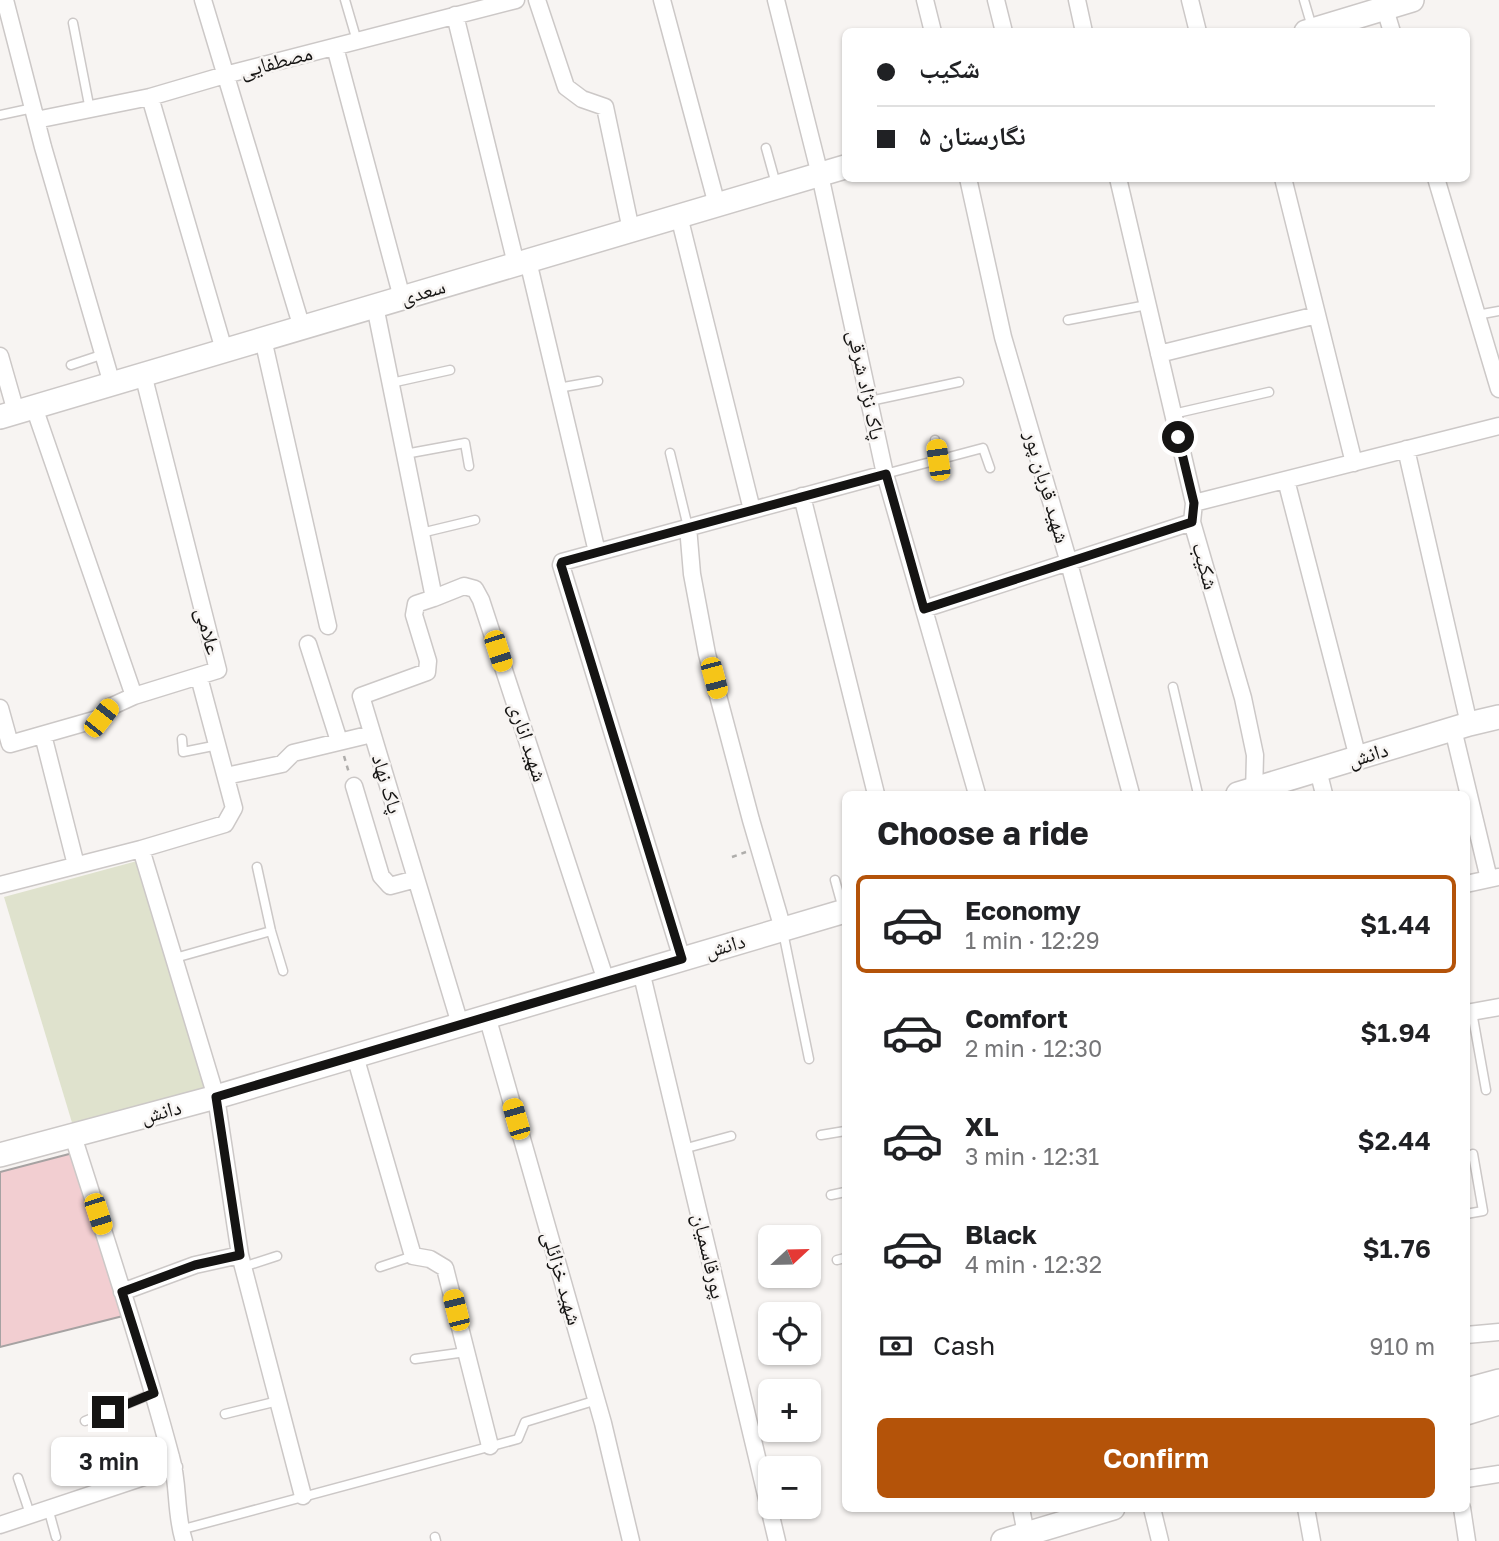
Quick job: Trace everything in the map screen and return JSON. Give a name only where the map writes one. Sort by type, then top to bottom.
[{"type":"street","points":[[5,0],[34,114],[112,384]]},
{"type":"street","points":[[202,0],[302,328]]},
{"type":"street","name":"مصطفایی","points":[[34,114],[90,110],[150,97],[495,3],[516,0]]},
{"type":"street","points":[[537,0],[566,87],[582,99],[605,107],[631,230]]},
{"type":"street","points":[[662,0],[717,205]]},
{"type":"street","name":"پاک نژاد شرقی","points":[[776,0],[820,175],[886,474],[976,791]]},
{"type":"street","points":[[925,0],[932,28]]},
{"type":"street","points":[[996,0],[1003,28]]},
{"type":"street","points":[[1077,0],[1083,28]]},
{"type":"street","points":[[1191,0],[1197,28]]},
{"type":"street","points":[[1319,28],[1412,0]]},
{"type":"street","points":[[1385,9],[1391,28]]},
{"type":"street","points":[[455,15],[558,388],[597,552]]},
{"type":"street","points":[[335,47],[402,298]]},
{"type":"street","points":[[150,97],[224,350]]},
{"type":"street","name":"سعدی","points":[[17,412],[842,168]]},
{"type":"street","name":"شهید قربان پور","points":[[969,182],[1003,337],[1069,563],[1129,791]]},
{"type":"street","name":"شکیب","points":[[1119,182],[1194,503],[1192,522],[1243,698],[1255,755],[1249,791]]},
{"type":"street","points":[[1284,182],[1354,463]]},
{"type":"street","points":[[1437,182],[1499,389]]},
{"type":"street","points":[[678,216],[752,510]]},
{"type":"street","points":[[375,306],[434,598]]},
{"type":"street","points":[[1159,354],[1317,315]]},
{"type":"street","points":[[263,339],[328,626]]},
{"type":"street","points":[[0,356],[17,412],[134,696]]},
{"type":"street","name":"علامی","points":[[0,708],[10,744],[101,718],[110,707],[134,696],[218,670],[144,374]]},
{"type":"street","points":[[1194,503],[1499,426]]},
{"type":"street","points":[[1406,449],[1494,878],[1470,883]]},
{"type":"street","points":[[682,959],[562,562],[886,474]]},
{"type":"street","points":[[1286,480],[1358,758]]},
{"type":"street","points":[[802,496],[875,791]]},
{"type":"street","points":[[924,609],[1192,522]]},
{"type":"street","points":[[688,527],[692,574],[708,654],[751,820],[783,929]]},
{"type":"street","name":"شهید اناری","points":[[434,598],[464,586],[475,589],[481,600],[606,981]]},
{"type":"street","name":"پاک نهاد","points":[[434,598],[416,604],[414,615],[428,661],[427,672],[361,696],[460,1024]]},
{"type":"street","points":[[308,644],[339,741]]},
{"type":"street","points":[[0,885],[226,824],[234,808],[199,677]]},
{"type":"street","name":"دانش","points":[[1255,791],[1461,726],[1499,717]]},
{"type":"street","points":[[226,776],[282,764],[293,752],[372,734]]},
{"type":"street","points":[[43,735],[76,865]]},
{"type":"street","points":[[1318,770],[1323,791]]},
{"type":"street","points":[[354,786],[381,876],[390,886],[416,879]]},
{"type":"street","points":[[141,849],[216,1097],[241,1261],[303,1496]]},
{"type":"street","name":"دانش","points":[[0,1155],[216,1097],[842,912]]},
{"type":"street","name":"پورقاسمیان","points":[[641,971],[758,1462]]},
{"type":"street","points":[[1470,1013],[1499,1007]]},
{"type":"street","name":"شهید خزائلی","points":[[487,1017],[597,1400],[631,1541]]},
{"type":"street","points":[[355,1056],[413,1256],[430,1259],[445,1268],[489,1446]]},
{"type":"street","points":[[74,1136],[154,1393],[174,1467],[182,1535]]},
{"type":"street","points":[[122,1292],[195,1265],[241,1261]]},
{"type":"street","points":[[1470,1335],[1499,1332]]},
{"type":"street","points":[[1470,1389],[1499,1381]]},
{"type":"street","points":[[1470,1412],[1499,1403]]},
{"type":"street","points":[[0,1525],[174,1467]]},
{"type":"street","points":[[1470,1479],[1499,1475]]},
{"type":"street","points":[[1024,1512],[1038,1535]]},
{"type":"street","points":[[1003,1541],[1038,1535],[1102,1512]]},
{"type":"street","points":[[1153,1512],[1160,1541]]},
{"type":"street","points":[[1307,1512],[1312,1541]]},
{"type":"street","points":[[1463,1512],[1467,1541]]},
{"type":"street","name":"پورقاسمیان","points":[[772,1519],[777,1541]]},
{"type":"lane","points":[[345,0],[357,41]]},
{"type":"lane","points":[[1304,0],[1309,28]]},
{"type":"lane","points":[[73,23],[90,110]]},
{"type":"lane","points":[[0,115],[34,114]]},
{"type":"lane","points":[[766,148],[776,187]]},
{"type":"lane","points":[[1068,320],[1147,305]]},
{"type":"lane","points":[[1477,315],[1499,311]]},
{"type":"lane","points":[[71,365],[104,354]]},
{"type":"lane","points":[[391,383],[450,370]]},
{"type":"lane","points":[[558,388],[598,380]]},
{"type":"lane","points":[[870,401],[959,382]]},
{"type":"lane","points":[[1173,414],[1269,392]]},
{"type":"lane","points":[[935,440],[938,460]]},
{"type":"lane","points":[[405,454],[465,443],[469,466]]},
{"type":"lane","points":[[886,474],[982,448],[990,468]]},
{"type":"lane","points":[[670,453],[688,527]]},
{"type":"lane","points":[[421,533],[475,520]]},
{"type":"lane","points":[[1173,687],[1197,791]]},
{"type":"lane","points":[[182,739],[183,752],[218,745]]},
{"type":"lane","points":[[257,867],[283,971]]},
{"type":"lane","points":[[835,880],[842,904]]},
{"type":"lane","points":[[783,929],[809,1059]]},
{"type":"lane","points":[[175,958],[271,931]]},
{"type":"lane","points":[[1470,1018],[1486,1090]]},
{"type":"lane","points":[[821,1135],[842,1132]]},
{"type":"lane","points":[[683,1149],[731,1136]]},
{"type":"lane","points":[[1470,1213],[1483,1211],[1473,1154]]},
{"type":"lane","points":[[831,1195],[842,1193]]},
{"type":"lane","points":[[241,1261],[277,1256]]},
{"type":"lane","points":[[380,1267],[413,1256]]},
{"type":"lane","points":[[415,1359],[466,1352]]},
{"type":"lane","points":[[85,1421],[154,1393]]},
{"type":"lane","points":[[182,1535],[303,1496],[518,1439],[525,1422],[597,1400]]},
{"type":"lane","points":[[225,1413],[278,1401]]},
{"type":"lane","points":[[18,1478],[30,1514]]},
{"type":"lane","points":[[48,1508],[55,1537]]},
{"type":"path","points":[[339,741],[354,786]]},
{"type":"green space","points":[[137,861],[207,1089],[73,1126],[4,897]]},
{"type":"building","points":[[73,1153],[123,1316],[0,1347],[0,1172]]},
{"type":"route","points":[[108,1412],[154,1393],[122,1292],[195,1265],[240,1255],[216,1097],[682,959],[562,562],[886,474],[924,609],[1192,522],[1194,503],[1178,437]]}]
